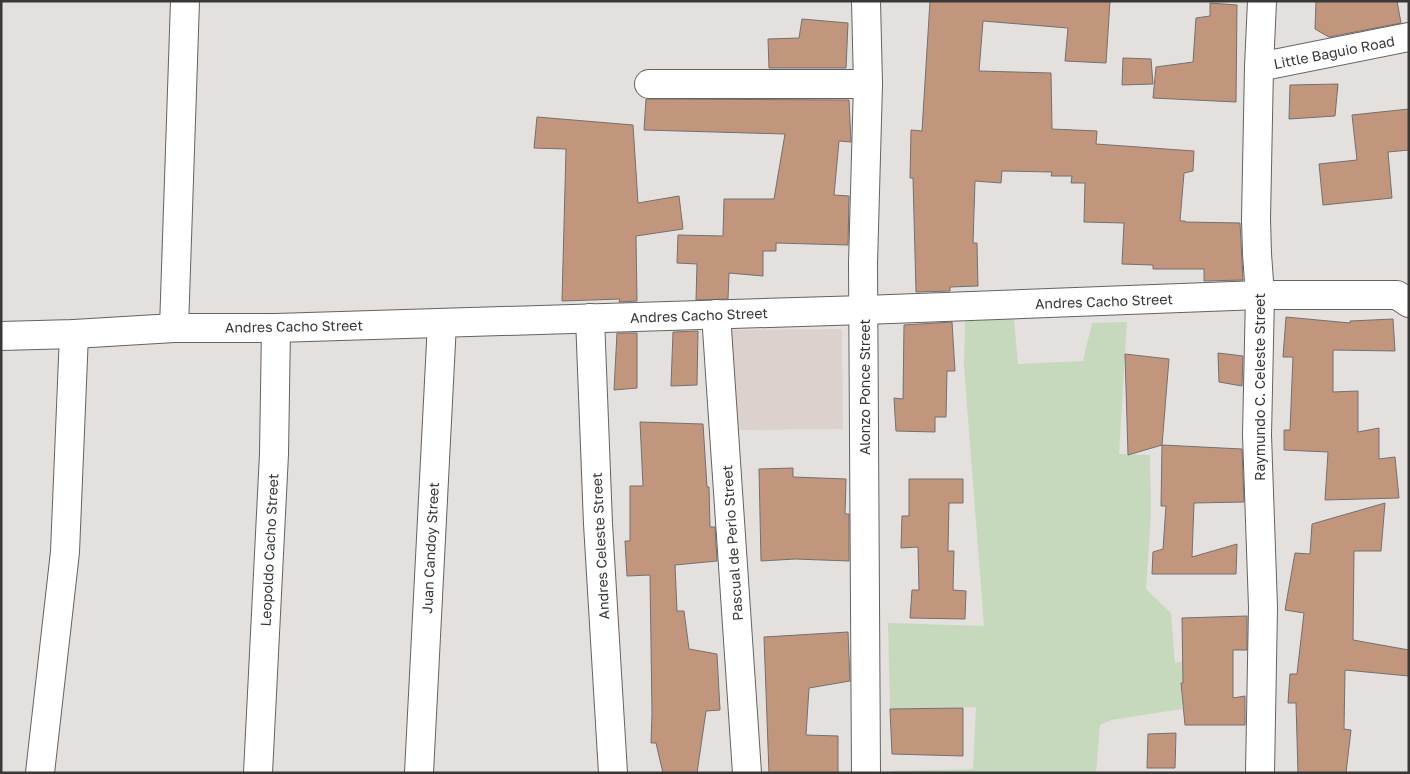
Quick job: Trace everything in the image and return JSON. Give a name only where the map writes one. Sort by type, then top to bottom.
[{"type":"street","points":[[174,328],[185,1]]},
{"type":"street","name":"Alonzo Ponce Street","points":[[866,1],[868,84],[864,264],[866,773]]},
{"type":"street","name":"Raymundo C. Celeste Street","points":[[1260,773],[1263,607],[1256,435],[1260,295],[1256,228],[1262,1]]},
{"type":"street","name":"Little Baguio Road","points":[[1259,67],[1409,37]]},
{"type":"street","points":[[649,84],[868,84]]},
{"type":"street","name":"Andres Cacho Street","points":[[1,336],[174,328],[276,328],[864,310],[1260,295],[1403,299]]},
{"type":"street","name":"Pascual de Perio Street","points":[[716,314],[747,773]]},
{"type":"street","name":"Andres Celeste Street","points":[[590,318],[598,524],[613,773]]},
{"type":"street","name":"Juan Candoy Street","points":[[419,773],[442,322]]},
{"type":"street","name":"Leopoldo Cacho Street","points":[[258,773],[274,454],[276,328]]},
{"type":"street","points":[[40,773],[65,552],[74,334]]},
{"type":"shaded area","points":[[842,329],[843,429],[731,430],[731,330]]},
{"type":"green space","points":[[1014,319],[1018,364],[1083,361],[1092,323],[1127,322],[1119,454],[1150,455],[1151,515],[1146,589],[1171,613],[1175,663],[1206,657],[1203,683],[1181,683],[1182,709],[1111,720],[1100,725],[1096,773],[892,773],[892,771],[973,769],[976,707],[890,709],[888,623],[984,626],[964,366],[965,321]]},
{"type":"building","points":[[930,1],[1110,1],[1106,63],[1065,61],[1068,28],[983,21],[979,71],[1051,73],[1052,129],[1097,131],[1096,144],[1194,151],[1193,171],[1184,173],[1180,221],[1240,223],[1243,280],[1204,281],[1204,269],[1153,269],[1153,265],[1122,264],[1124,223],[1084,222],[1085,183],[1071,183],[1072,176],[1051,176],[1052,172],[1002,171],[1001,183],[975,181],[973,243],[977,243],[978,286],[950,287],[950,291],[916,292],[913,178],[910,178],[911,130],[922,131]]},
{"type":"building","points":[[1316,1],[1397,1],[1401,23],[1329,37],[1315,29]]},
{"type":"building","points":[[1210,3],[1237,5],[1236,102],[1153,98],[1156,67],[1193,62],[1196,18],[1210,16]]},
{"type":"building","points":[[802,19],[848,23],[846,68],[769,68],[768,39],[799,38]]},
{"type":"building","points":[[1123,58],[1151,59],[1153,84],[1122,85]]},
{"type":"building","points":[[1338,84],[1335,116],[1289,119],[1290,85]]},
{"type":"building","points":[[646,99],[849,100],[851,142],[839,141],[834,195],[849,196],[848,245],[776,243],[776,251],[763,251],[763,276],[729,273],[728,299],[696,300],[697,264],[677,263],[678,235],[723,236],[724,199],[774,199],[785,134],[644,130]]},
{"type":"building","points":[[1409,109],[1409,150],[1388,152],[1392,198],[1323,205],[1319,164],[1357,160],[1352,115]]},
{"type":"building","points":[[537,117],[633,125],[638,203],[679,196],[683,229],[636,236],[637,301],[619,302],[620,299],[562,301],[566,149],[534,148]]},
{"type":"building","points":[[1286,317],[1350,323],[1350,321],[1393,319],[1395,351],[1333,350],[1333,392],[1358,391],[1358,432],[1379,428],[1379,459],[1395,457],[1399,498],[1325,500],[1328,452],[1284,450],[1284,430],[1290,430],[1293,357],[1283,357]]},
{"type":"building","points":[[952,322],[955,371],[947,371],[946,417],[935,417],[935,432],[896,431],[894,398],[903,399],[904,325]]},
{"type":"building","points":[[698,331],[697,385],[671,386],[673,332]]},
{"type":"building","points":[[617,333],[637,333],[637,388],[614,390]]},
{"type":"building","points":[[1218,353],[1243,356],[1242,386],[1219,382]]},
{"type":"building","points":[[1125,354],[1169,359],[1162,445],[1128,455]]},
{"type":"building","points":[[640,422],[703,424],[707,487],[709,487],[710,527],[715,527],[717,561],[675,565],[677,611],[684,611],[689,649],[717,654],[720,710],[706,711],[697,773],[663,773],[656,743],[651,743],[650,575],[627,576],[625,541],[630,541],[630,486],[643,486]]},
{"type":"building","points":[[1162,445],[1242,449],[1244,502],[1194,503],[1192,557],[1237,544],[1236,574],[1152,574],[1153,552],[1163,549],[1166,506],[1161,506]]},
{"type":"building","points":[[793,468],[793,477],[846,479],[845,514],[849,514],[849,561],[795,559],[761,561],[759,469]]},
{"type":"building","points":[[909,479],[963,479],[963,503],[949,503],[948,551],[954,551],[953,590],[966,591],[965,619],[910,618],[912,590],[919,590],[918,547],[901,548],[902,516],[909,516]]},
{"type":"building","points":[[1385,503],[1381,551],[1354,551],[1353,640],[1409,650],[1409,676],[1345,670],[1344,729],[1351,730],[1346,773],[1298,773],[1296,703],[1288,703],[1290,674],[1297,674],[1304,613],[1285,610],[1295,553],[1310,554],[1312,524]]},
{"type":"building","points":[[1247,616],[1247,650],[1233,650],[1233,698],[1245,696],[1245,725],[1185,725],[1181,683],[1183,683],[1182,618]]},
{"type":"building","points":[[848,632],[850,681],[809,688],[806,735],[838,736],[838,773],[769,773],[764,637]]},
{"type":"building","points":[[963,708],[963,756],[892,754],[890,709]]},
{"type":"building","points":[[1176,733],[1175,768],[1147,768],[1148,734]]}]
